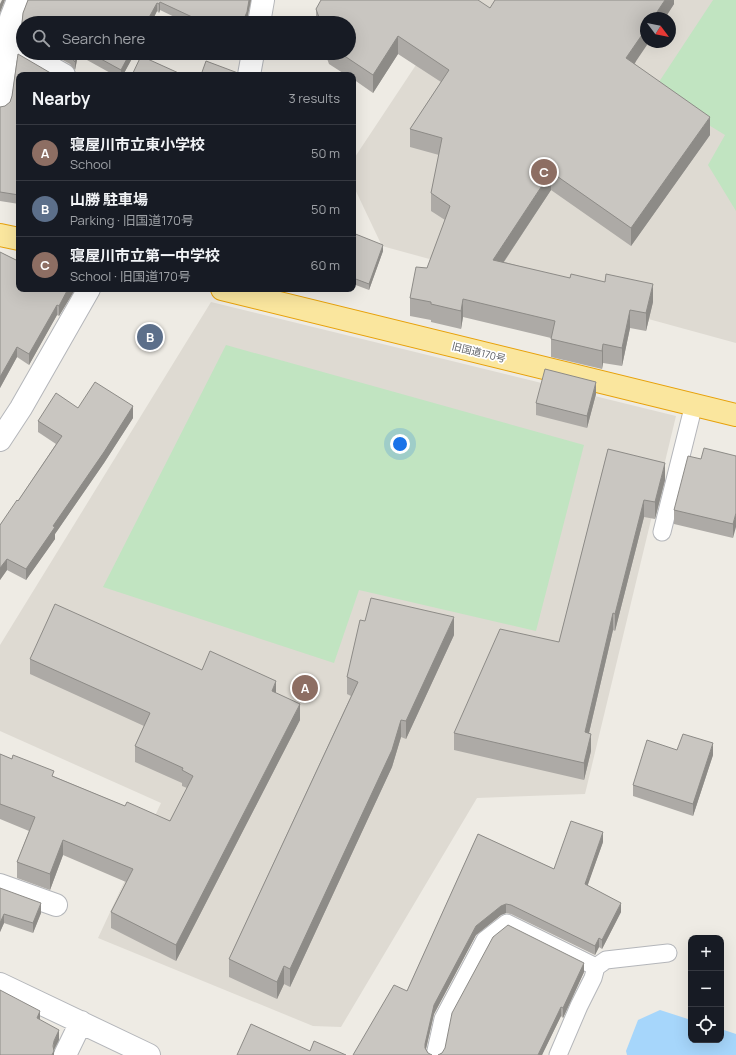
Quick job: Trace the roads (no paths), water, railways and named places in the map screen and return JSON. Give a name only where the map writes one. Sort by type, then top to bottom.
[{"type":"highway","points":[[0,235],[16,238]]},
{"type":"highway","name":"旧国道170号","points":[[234,292],[736,415]]},
{"type":"street","points":[[0,103],[14,47],[11,18],[18,0]]},
{"type":"street","points":[[260,16],[263,0]]},
{"type":"street","points":[[37,60],[59,72]]},
{"type":"street","points":[[250,72],[252,60]]},
{"type":"street","points":[[0,440],[21,408],[87,292]]},
{"type":"street","points":[[0,885],[56,905]]},
{"type":"street","points":[[0,984],[149,1055]]},
{"type":"street","points":[[65,1055],[81,1022]]},
{"type":"lane","points":[[662,532],[694,404]]},
{"type":"lane","points":[[435,1055],[443,1019],[486,940],[507,923],[596,967]]},
{"type":"lane","points":[[558,1055],[593,978],[596,967],[606,960],[668,953]]},
{"type":"water","points":[[660,1010],[688,1019],[688,1043],[724,1043],[724,1030],[736,1034],[736,1055],[627,1055],[626,1051],[638,1020]]},
{"type":"place","name":"寝屋川市立第一中学校","points":[[544,172]]},
{"type":"place","name":"山勝 駐車場","points":[[150,337]]},
{"type":"place","name":"寝屋川市立東小学校","points":[[305,688]]}]
